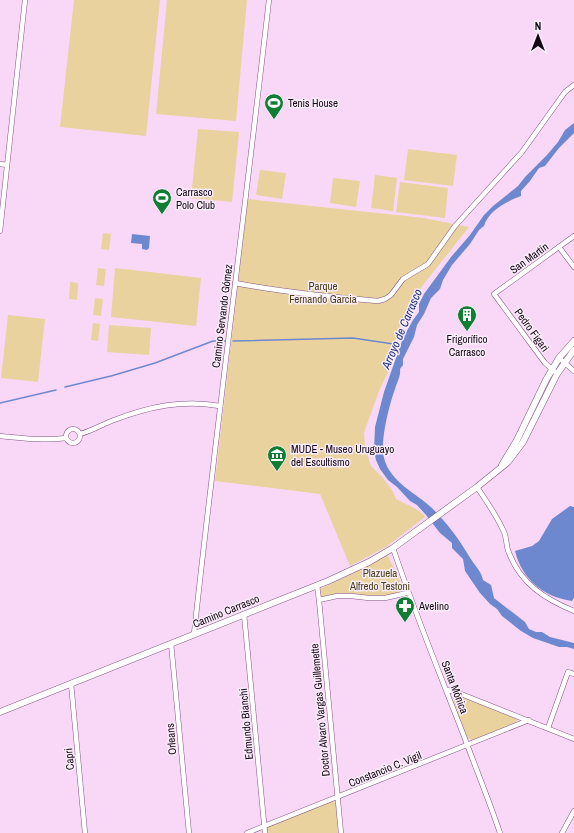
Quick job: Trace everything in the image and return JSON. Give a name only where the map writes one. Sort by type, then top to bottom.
[{"type":"main road","points":[[554,372],[559,358],[574,341]]},
{"type":"main road","points":[[554,372],[574,350]]},
{"type":"main road","name":"Camino Carrasco","points":[[0,712],[317,585],[370,562],[477,487],[502,466],[554,372]]},
{"type":"street","points":[[0,231],[25,0]]},
{"type":"street","name":"Camino Servando Gómez","points":[[194,634],[269,0]]},
{"type":"street","points":[[235,284],[267,290],[323,296],[378,301],[385,300],[391,295],[403,279],[428,264],[455,226],[522,152],[565,92],[574,85]]},
{"type":"street","points":[[0,164],[7,168]]},
{"type":"street","points":[[0,169],[7,168]]},
{"type":"street","name":"San Martín","points":[[494,294],[574,236]]},
{"type":"street","points":[[559,247],[574,267]]},
{"type":"street","name":"Pedro Figari","points":[[494,294],[545,363],[554,372]]},
{"type":"street","name":"Pedro Figari","points":[[559,358],[574,371]]},
{"type":"street","points":[[80,434],[141,410],[158,406],[184,403],[220,406]]},
{"type":"street","points":[[71,429],[78,430],[80,434],[79,440],[75,443],[70,443],[66,438],[67,431],[71,429]]},
{"type":"street","points":[[0,436],[54,440],[66,438]]},
{"type":"street","points":[[477,487],[505,534],[508,552],[518,572],[537,592],[548,599],[574,611]]},
{"type":"street","name":"Santa Mónica","points":[[392,548],[407,593],[447,690],[500,833]]},
{"type":"street","name":"Doctor Alvaro Vargas Guillemette","points":[[317,585],[341,833]]},
{"type":"street","points":[[319,600],[337,596],[386,598],[407,593]]},
{"type":"street","name":"Edmundo Bianchi","points":[[244,614],[264,833]]},
{"type":"street","name":"Orleans","points":[[171,643],[189,833]]},
{"type":"street","points":[[548,728],[568,672],[574,674]]},
{"type":"street","name":"Capri","points":[[71,683],[85,833]]},
{"type":"street","points":[[447,690],[456,692],[529,720],[574,739]]},
{"type":"street","name":"Constancio C. Vigil","points":[[247,833],[338,798],[529,720]]},
{"type":"street","points":[[562,833],[574,811]]},
{"type":"green space","points":[[74,0],[160,0],[146,136],[60,127]]},
{"type":"green space","points":[[167,0],[247,0],[236,121],[156,114]]},
{"type":"green space","points":[[198,129],[239,132],[232,202],[191,198]]},
{"type":"green space","points":[[408,149],[457,155],[453,186],[404,180]]},
{"type":"green space","points":[[260,170],[286,173],[282,199],[256,195]]},
{"type":"green space","points":[[375,175],[397,178],[393,211],[371,208]]},
{"type":"green space","points":[[333,178],[360,181],[356,207],[330,203]]},
{"type":"green space","points":[[400,182],[448,188],[445,218],[396,212]]},
{"type":"green space","name":"Parque Fernando Garcia","points":[[248,199],[424,218],[469,227],[423,285],[414,299],[410,310],[405,316],[398,331],[389,370],[380,389],[364,432],[365,447],[371,466],[392,490],[396,499],[416,509],[425,517],[386,547],[350,566],[320,494],[215,481]]},
{"type":"green space","points":[[103,233],[111,234],[109,250],[101,249]]},
{"type":"green space","points":[[98,268],[106,269],[104,286],[96,285]]},
{"type":"green space","points":[[115,268],[201,278],[196,326],[111,317]]},
{"type":"green space","points":[[70,282],[78,283],[77,300],[69,299]]},
{"type":"green space","points":[[95,298],[103,299],[101,316],[93,315]]},
{"type":"green space","points":[[8,315],[45,319],[38,382],[1,378]]},
{"type":"green space","points":[[93,323],[100,324],[98,341],[91,340]]},
{"type":"green space","points":[[109,325],[151,328],[149,355],[107,352]]},
{"type":"green space","name":"Plazuela Alfredo Testoni","points":[[387,554],[400,581],[401,590],[395,594],[381,597],[344,593],[322,597],[320,589],[372,564]]},
{"type":"green space","points":[[459,695],[516,717],[517,721],[516,723],[471,740],[467,737],[454,702],[454,698]]},
{"type":"green space","points":[[331,801],[336,803],[338,833],[266,833],[267,827]]},
{"type":"water","points":[[574,123],[574,133],[559,148],[545,166],[539,168],[521,191],[521,196],[504,204],[494,211],[470,244],[452,265],[443,280],[440,289],[431,298],[417,325],[414,337],[403,359],[403,365],[400,369],[388,414],[384,433],[383,451],[387,466],[392,474],[443,519],[479,570],[483,580],[491,585],[494,598],[525,622],[529,629],[536,632],[542,632],[550,637],[574,643],[574,649],[559,647],[533,638],[521,631],[502,616],[497,609],[480,593],[465,571],[463,559],[452,548],[452,543],[440,533],[417,505],[410,501],[388,480],[380,469],[374,451],[375,427],[384,392],[403,338],[419,312],[419,304],[424,294],[484,215],[518,186],[558,142],[565,130]]},
{"type":"water","points":[[132,234],[150,236],[149,248],[147,250],[142,249],[142,244],[131,243]]},
{"type":"water","points":[[570,506],[574,507],[574,598],[572,601],[552,595],[535,585],[523,570],[515,551],[532,546],[539,541],[552,519]]},
{"type":"waterway","name":"Arroyo de Carrasco","points":[[233,341],[353,338],[400,345]]},
{"type":"waterway","points":[[65,387],[111,376],[155,363],[213,341],[225,341]]},
{"type":"waterway","points":[[0,403],[56,390]]},
{"type":"place","name":"Tenis House","points":[[274,120]]},
{"type":"place","name":"Carrasco Polo Club","points":[[162,215]]},
{"type":"place","name":"Frigorífico Carrasco","points":[[467,332]]},
{"type":"place","name":"MUDE - Museo Uruguayo del Escultismo","points":[[277,472]]},
{"type":"place","name":"Avelino","points":[[405,623]]}]
